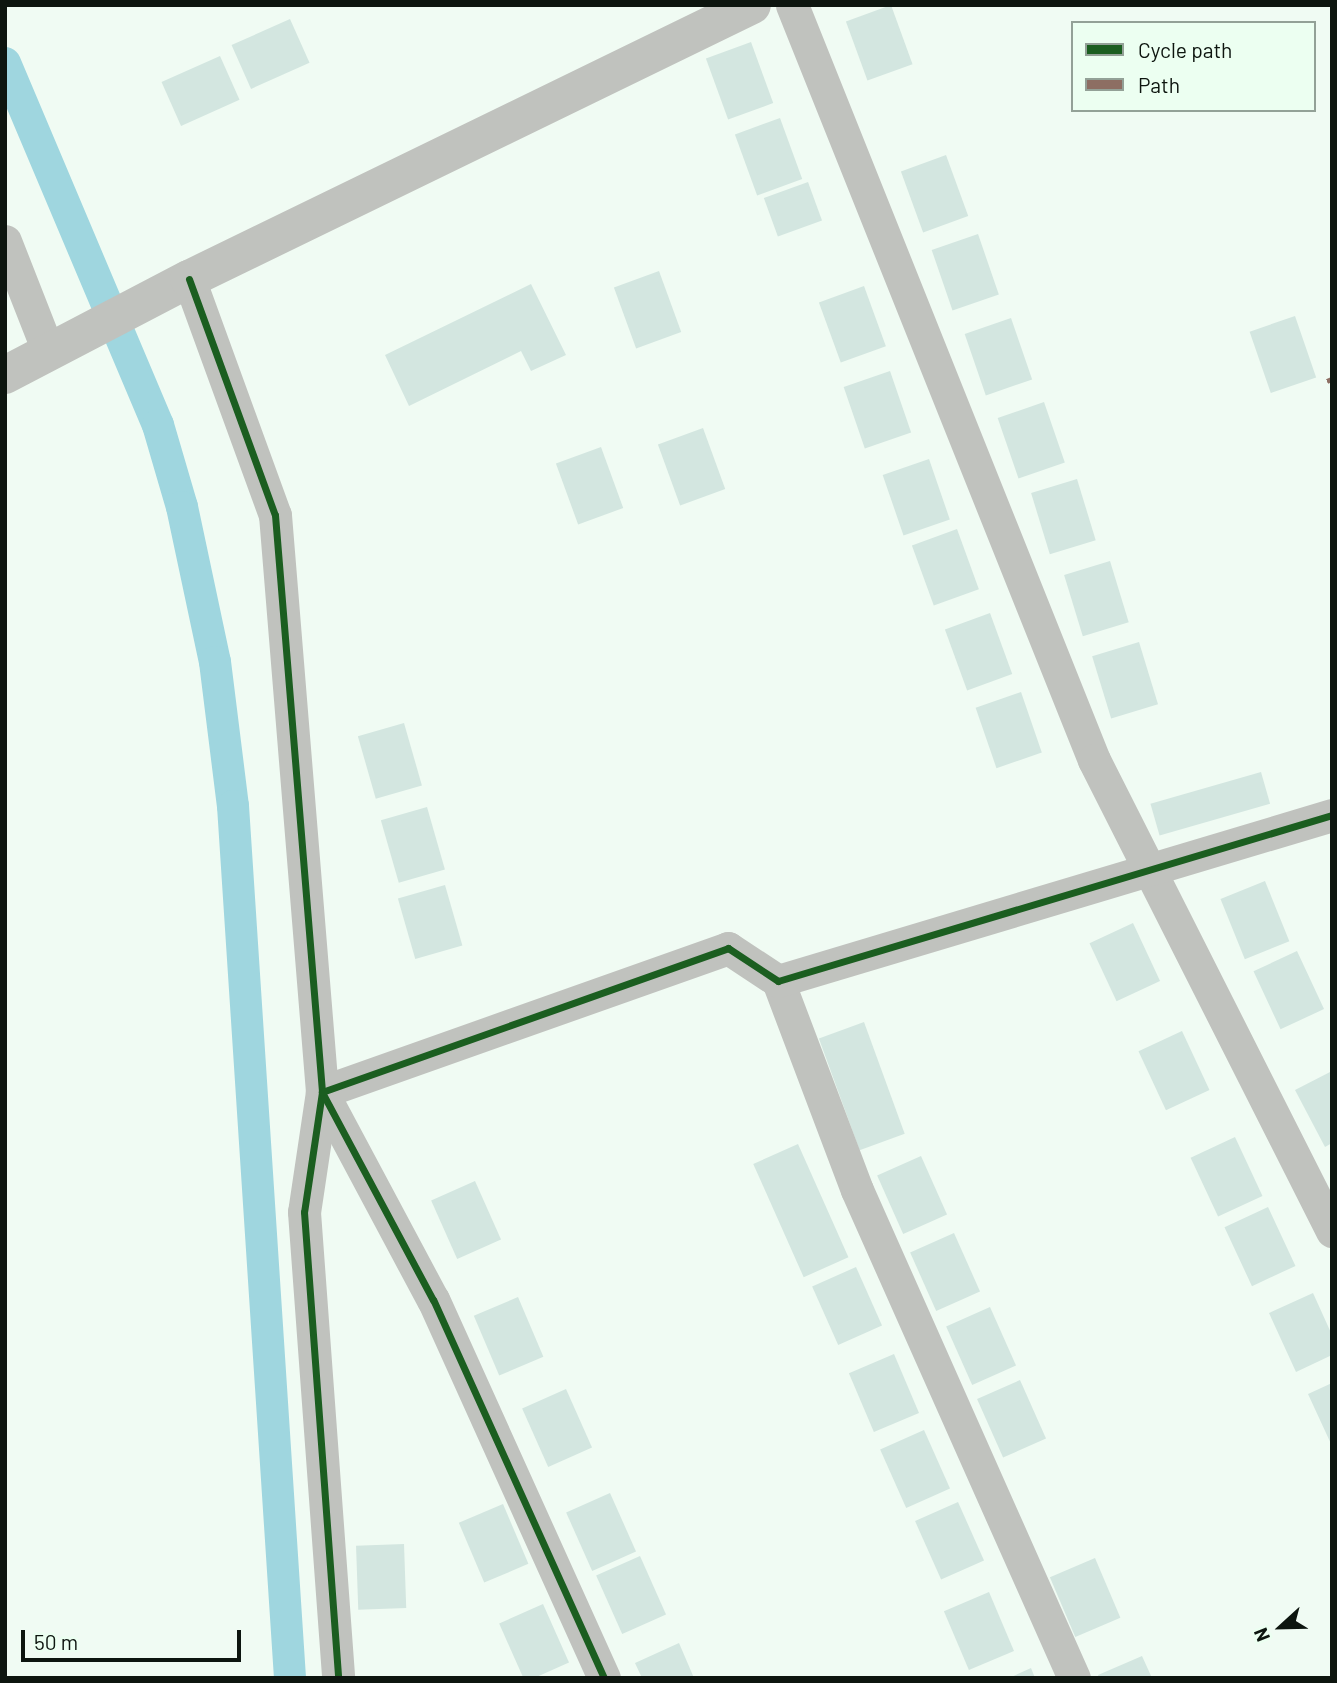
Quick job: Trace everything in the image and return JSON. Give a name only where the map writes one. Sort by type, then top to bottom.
[{"type":"street","points":[[5,375],[83,338],[176,286],[752,5]]},
{"type":"street","points":[[792,5],[1094,760],[1332,1231]]},
{"type":"street","points":[[5,241],[48,353]]},
{"type":"street","points":[[176,286],[275,515],[322,1092],[304,1212],[338,1678]]},
{"type":"street","points":[[778,981],[1332,815]]},
{"type":"street","points":[[322,1092],[728,948],[778,981],[857,1190],[1074,1678]]},
{"type":"street","points":[[322,1092],[433,1300],[604,1678]]},
{"type":"building","points":[[891,5],[913,64],[867,81],[846,21]]},
{"type":"building","points":[[290,19],[310,63],[251,89],[232,45]]},
{"type":"building","points":[[751,42],[773,103],[728,119],[706,58]]},
{"type":"building","points":[[220,56],[240,100],[181,126],[162,82]]},
{"type":"building","points":[[780,118],[802,179],[757,195],[735,134]]},
{"type":"building","points":[[946,155],[968,216],[923,232],[901,171]]},
{"type":"building","points":[[808,182],[822,221],[778,237],[764,198]]},
{"type":"building","points":[[978,234],[999,295],[953,310],[932,250]]},
{"type":"building","points":[[659,271],[681,332],[636,348],[614,287]]},
{"type":"building","points":[[531,284],[566,355],[531,371],[521,351],[409,406],[385,355]]},
{"type":"building","points":[[864,286],[886,346],[841,363],[819,302]]},
{"type":"building","points":[[1295,316],[1316,377],[1271,393],[1250,332]]},
{"type":"building","points":[[1011,318],[1032,379],[986,395],[965,334]]},
{"type":"building","points":[[890,371],[911,432],[865,448],[844,387]]},
{"type":"building","points":[[1044,402],[1065,463],[1019,478],[998,418]]},
{"type":"building","points":[[703,428],[725,489],[680,505],[658,444]]},
{"type":"building","points":[[601,447],[623,508],[578,524],[556,463]]},
{"type":"building","points":[[929,459],[950,520],[904,535],[883,475]]},
{"type":"building","points":[[1077,479],[1096,540],[1050,554],[1031,493]]},
{"type":"building","points":[[957,529],[979,589],[934,606],[912,545]]},
{"type":"building","points":[[1110,561],[1129,622],[1083,636],[1064,575]]},
{"type":"building","points":[[990,613],[1012,674],[967,690],[945,629]]},
{"type":"building","points":[[1139,642],[1158,704],[1111,718],[1092,656]]},
{"type":"building","points":[[1021,692],[1042,753],[996,768],[976,708]]},
{"type":"building","points":[[404,723],[422,785],[376,799],[358,736]]},
{"type":"building","points":[[1261,772],[1270,804],[1160,835],[1150,804]]},
{"type":"building","points":[[427,807],[445,869],[399,883],[381,820]]},
{"type":"building","points":[[1265,881],[1289,941],[1245,959],[1220,899]]},
{"type":"building","points":[[445,885],[462,946],[415,959],[398,899]]},
{"type":"building","points":[[1133,923],[1160,981],[1117,1001],[1089,943]]},
{"type":"building","points":[[1297,951],[1324,1009],[1281,1029],[1253,971]]},
{"type":"building","points":[[864,1022],[905,1134],[860,1150],[819,1038]]},
{"type":"building","points":[[1182,1031],[1209,1090],[1166,1110],[1138,1051]]},
{"type":"building","points":[[1332,1071],[1332,1143],[1325,1147],[1295,1090]]},
{"type":"building","points":[[1235,1137],[1262,1196],[1218,1217],[1191,1158]]},
{"type":"building","points":[[798,1144],[848,1257],[804,1277],[753,1164]]},
{"type":"building","points":[[921,1156],[947,1214],[903,1234],[877,1176]]},
{"type":"building","points":[[475,1181],[501,1239],[457,1259],[431,1201]]},
{"type":"building","points":[[1268,1207],[1295,1266],[1252,1286],[1224,1227]]},
{"type":"building","points":[[954,1233],[980,1291],[936,1311],[910,1253]]},
{"type":"building","points":[[856,1267],[882,1325],[838,1345],[812,1287]]},
{"type":"building","points":[[1313,1293],[1332,1335],[1332,1355],[1296,1372],[1269,1313]]},
{"type":"building","points":[[518,1297],[543,1357],[499,1376],[474,1316]]},
{"type":"building","points":[[990,1307],[1016,1365],[972,1385],[946,1327]]},
{"type":"building","points":[[894,1354],[919,1413],[874,1432],[849,1373]]},
{"type":"building","points":[[1020,1380],[1046,1438],[1003,1458],[977,1399]]},
{"type":"building","points":[[1332,1383],[1332,1446],[1308,1394]]},
{"type":"building","points":[[566,1389],[592,1447],[548,1467],[522,1409]]},
{"type":"building","points":[[924,1430],[950,1488],[906,1508],[880,1450]]},
{"type":"building","points":[[610,1493],[636,1551],[592,1571],[566,1513]]},
{"type":"building","points":[[958,1502],[984,1560],[941,1580],[915,1521]]},
{"type":"building","points":[[503,1504],[528,1564],[484,1583],[459,1523]]},
{"type":"building","points":[[404,1544],[406,1608],[358,1610],[356,1546]]},
{"type":"building","points":[[640,1556],[666,1614],[622,1634],[596,1576]]},
{"type":"building","points":[[1095,1558],[1120,1618],[1075,1637],[1050,1577]]},
{"type":"building","points":[[989,1592],[1014,1651],[969,1670],[944,1611]]},
{"type":"building","points":[[543,1604],[569,1662],[534,1678],[523,1678],[499,1624]]},
{"type":"building","points":[[679,1643],[694,1678],[642,1678],[635,1663]]},
{"type":"building","points":[[1142,1656],[1152,1678],[1099,1678],[1098,1675]]},
{"type":"building","points":[[1031,1668],[1035,1678],[1009,1678]]},
{"type":"waterway","points":[[5,63],[158,425],[182,507],[215,662],[233,806],[290,1678]]},
{"type":"marked path","points":[[1327,381],[1332,379]]},
{"type":"cycle path","points":[[189,279],[275,515],[322,1092],[304,1212],[338,1678]]},
{"type":"cycle path","points":[[604,1678],[433,1300],[322,1092],[728,948],[778,981],[1332,815]]}]
